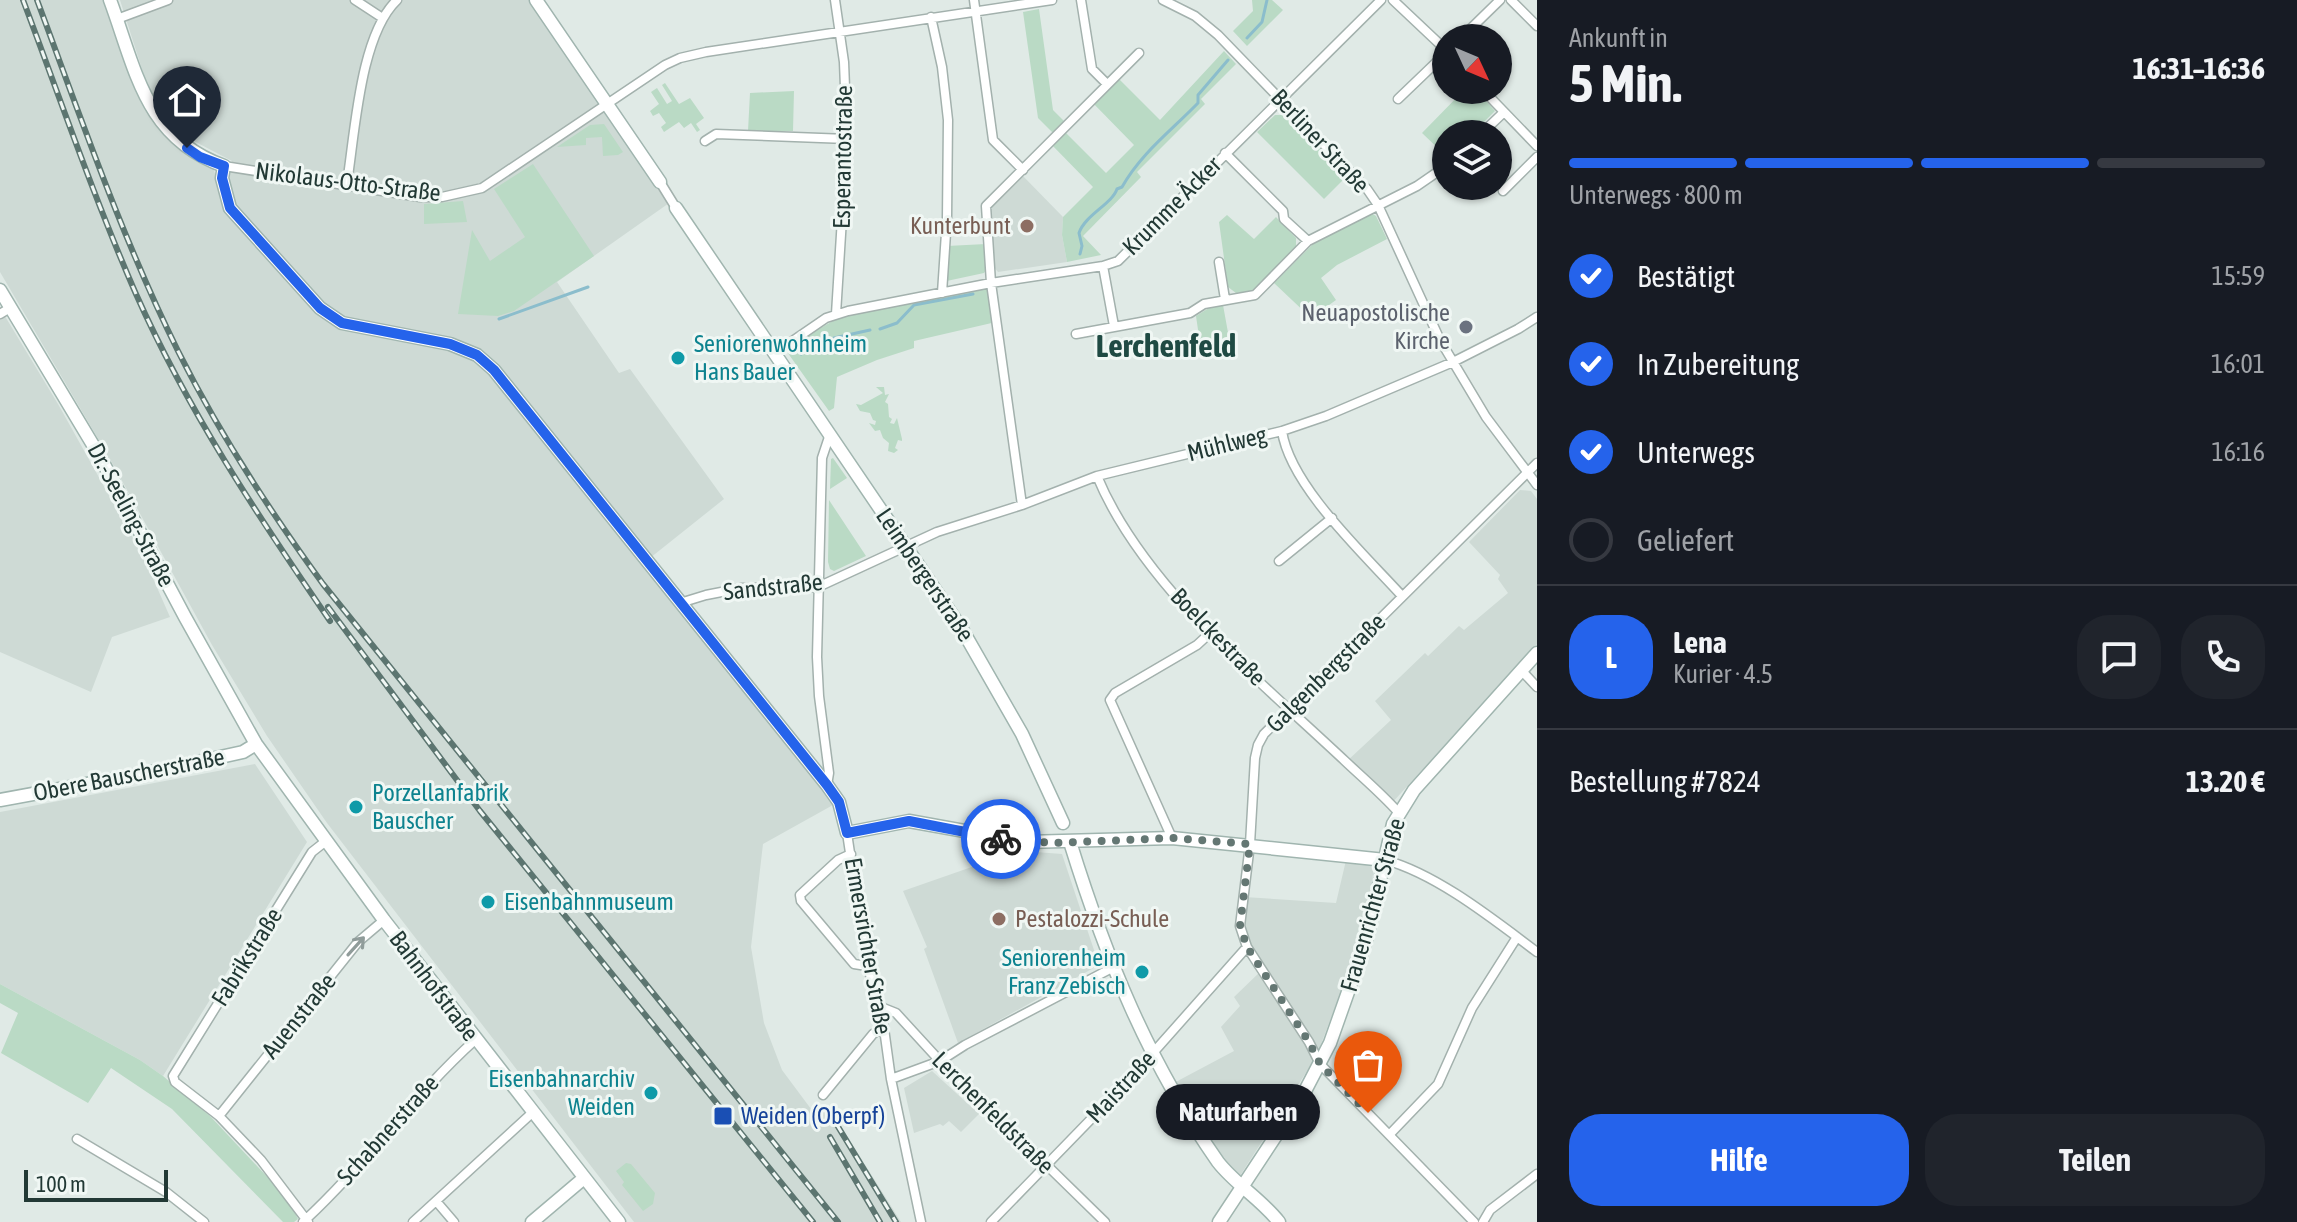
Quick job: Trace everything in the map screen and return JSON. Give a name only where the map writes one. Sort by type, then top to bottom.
[{"type":"street","name":"Nikolaus-Otto-Straße","points":[[110,0],[142,90],[161,122],[194,153],[224,166],[347,183],[420,197],[442,197],[482,188],[608,104]]},
{"type":"street","points":[[117,19],[168,0]]},
{"type":"street","points":[[355,0],[381,17]]},
{"type":"street","points":[[347,183],[367,58],[381,17],[397,0]]},
{"type":"street","name":"Leimbergerstraße","points":[[536,0],[979,656],[1022,734],[1063,823],[1112,968],[1152,1055],[1205,1144],[1229,1175],[1258,1198],[1279,1222]]},
{"type":"street","name":"Esperantostraße","points":[[835,0],[847,98],[836,314]]},
{"type":"street","points":[[974,0],[993,140],[1023,170]]},
{"type":"street","points":[[608,104],[665,65],[689,55],[1052,0]]},
{"type":"street","points":[[1081,0],[1092,69],[1107,84]]},
{"type":"street","name":"Berliner Straße","points":[[1163,0],[1201,21],[1356,176],[1378,205],[1453,362],[1486,417],[1537,485]]},
{"type":"street","name":"Krumme Äcker","points":[[775,353],[836,314],[1118,261],[1381,0]]},
{"type":"street","points":[[1393,0],[1432,38]]},
{"type":"street","points":[[1475,24],[1500,0]]},
{"type":"street","points":[[1511,0],[1537,26]]},
{"type":"street","points":[[931,17],[942,67],[948,120],[942,293]]},
{"type":"street","points":[[1022,505],[991,283],[986,206],[1139,53]]},
{"type":"street","points":[[1398,99],[1432,65]]},
{"type":"street","points":[[1495,104],[1537,146]]},
{"type":"street","points":[[1496,120],[1503,113]]},
{"type":"street","points":[[705,141],[716,134],[847,139]]},
{"type":"street","points":[[1225,153],[1308,241]]},
{"type":"street","points":[[1512,182],[1537,157]]},
{"type":"street","points":[[224,166],[222,178],[230,208],[320,308],[342,323],[469,350],[494,370],[827,785]]},
{"type":"street","points":[[1076,334],[1190,313],[1204,304],[1255,295],[1308,241],[1432,176]]},
{"type":"street","points":[[1219,262],[1225,299]]},
{"type":"street","points":[[1103,266],[1114,326]]},
{"type":"street","name":"Dr.-Seeling-Straße","points":[[0,290],[5,311],[99,455],[256,744]]},
{"type":"street","name":"Mühlweg","points":[[907,547],[937,532],[1022,505],[1097,476],[1282,431],[1326,416],[1453,362],[1537,317]]},
{"type":"street","points":[[1282,431],[1284,445],[1305,483],[1402,596]]},
{"type":"street","name":"Ermersrichter Straße","points":[[830,434],[822,458],[817,657],[829,773],[827,785],[839,802],[847,833],[867,966],[881,1007],[891,1079],[921,1222]]},
{"type":"street","name":"Galgenbergstraße","points":[[1474,1222],[1320,1064],[1247,947],[1240,926],[1258,745],[1264,734],[1537,463]]},
{"type":"street","name":"Boelckestraße","points":[[1097,476],[1107,498],[1178,600],[1398,812]]},
{"type":"street","points":[[1279,561],[1332,518]]},
{"type":"street","name":"Sandstraße","points":[[680,603],[742,588],[818,587],[907,547]]},
{"type":"street","points":[[1172,838],[1110,700],[1115,693],[1197,645],[1210,633]]},
{"type":"street","name":"Frauenrichter Straße","points":[[1219,1222],[1320,1064],[1366,941],[1398,812],[1414,790],[1537,653]]},
{"type":"street","points":[[1521,670],[1537,687]]},
{"type":"street","name":"Obere Bauscherstraße","points":[[0,800],[147,773],[243,752],[256,744]]},
{"type":"street","name":"Bahnhofstraße","points":[[256,744],[475,1040],[619,1222]]},
{"type":"street","points":[[847,833],[909,821],[1007,840],[1070,842],[1172,838],[1385,860],[1423,876],[1537,952]]},
{"type":"street","name":"Fabrikstraße","points":[[219,1116],[175,1082],[173,1076],[312,852],[326,841]]},
{"type":"street","points":[[851,854],[838,860],[800,895],[801,901],[854,964],[867,966]]},
{"type":"street","name":"Auenstraße","points":[[219,1116],[358,942],[384,920]]},
{"type":"street","points":[[1390,1134],[1438,1084],[1472,1008],[1517,937]]},
{"type":"street","name":"Maistraße","points":[[991,1222],[1152,1055],[1247,947]]},
{"type":"street","points":[[891,1079],[940,1061],[1112,968]]},
{"type":"street","name":"Lerchenfeldstraße","points":[[881,1007],[896,1013],[940,1061],[1105,1222]]},
{"type":"street","points":[[823,1095],[873,1034],[883,1027]]},
{"type":"street","name":"Schabnerstraße","points":[[306,1221],[382,1141],[442,1070],[475,1040]]},
{"type":"street","points":[[413,1222],[532,1113]]},
{"type":"street","points":[[219,1116],[261,1160],[306,1221]]},
{"type":"street","points":[[77,1139],[166,1192],[204,1222]]},
{"type":"street","points":[[1483,1222],[1490,1210],[1537,1174]]},
{"type":"street","points":[[532,1222],[584,1178]]},
{"type":"street","points":[[436,1201],[454,1222]]},
{"type":"shaded area","points":[[0,0],[103,0],[145,105],[189,155],[214,170],[224,208],[319,311],[465,353],[490,373],[823,786],[833,805],[763,844],[751,947],[764,1023],[782,1070],[814,1113],[827,1104],[901,1222],[634,1222],[327,823],[267,736],[212,645],[110,459],[0,272]]},
{"type":"shaded area","points":[[120,0],[536,0],[672,201],[557,282],[619,373],[630,369],[724,499],[650,558],[553,434],[487,357],[344,319],[322,304],[239,213],[228,181],[232,161],[190,139],[165,117],[147,85]]},
{"type":"shaded area","name":"Kunterbunt","points":[[1023,176],[1063,217],[1062,235],[1067,262],[998,272],[993,266],[990,207]]},
{"type":"shaded area","points":[[0,308],[144,558],[170,617],[112,637],[91,692],[0,652]]},
{"type":"shaded area","points":[[1520,490],[1531,491],[1537,499],[1537,644],[1391,804],[1346,762],[1391,720],[1375,701],[1425,653],[1428,656],[1459,626],[1464,630],[1508,593],[1498,579],[1500,575],[1469,542]]},
{"type":"shaded area","name":"Porzellanfabrik Bauscher","points":[[255,764],[307,842],[163,1076],[140,1060],[0,984],[0,812]]},
{"type":"shaded area","name":"Pestalozzi-Schule","points":[[995,849],[1062,854],[1099,965],[958,1043],[924,949],[927,947],[903,891],[986,862]]},
{"type":"shaded area","points":[[1347,856],[1376,859],[1365,916],[1349,971],[1316,1057],[1236,1182],[1170,1085],[1234,1051],[1221,1027],[1240,1006],[1234,997],[1262,970],[1240,926],[1244,897],[1336,903]]},
{"type":"shaded area","points":[[932,1071],[979,1114],[961,1132],[949,1121],[943,1126],[940,1124],[914,1133],[904,1088]]},
{"type":"green space","points":[[1252,0],[1272,0],[1283,10],[1247,46],[1233,31],[1253,11]]},
{"type":"green space","points":[[1039,9],[1053,110],[1068,125],[1063,130],[1106,173],[1134,145],[1091,101],[1116,76],[1160,120],[1224,51],[1236,64],[1201,99],[1205,104],[1137,172],[1141,177],[1083,236],[1101,255],[1067,262],[1062,235],[1063,217],[1093,187],[1050,143],[1056,136],[1038,118],[1023,12]]},
{"type":"green space","points":[[665,83],[679,104],[690,98],[704,118],[696,124],[700,130],[697,132],[691,123],[684,128],[679,122],[664,132],[661,127],[666,123],[659,113],[653,116],[650,111],[659,104],[651,92],[657,88],[667,104],[672,101],[662,85]]},
{"type":"green space","points":[[794,91],[793,131],[748,131],[750,93]]},
{"type":"green space","points":[[1450,104],[1489,104],[1495,111],[1486,120],[1435,120]]},
{"type":"green space","points":[[1275,115],[1289,115],[1348,175],[1324,199],[1257,132]]},
{"type":"green space","points":[[1432,123],[1432,143],[1422,133]]},
{"type":"green space","points":[[604,124],[623,152],[618,155],[603,156],[602,137],[586,138],[586,145],[557,147],[590,125]]},
{"type":"green space","points":[[533,164],[594,256],[514,311],[498,316],[458,314],[472,230],[490,261],[525,237],[494,189]]},
{"type":"green space","points":[[463,201],[467,222],[424,224],[424,204]]},
{"type":"green space","points":[[1371,213],[1376,216],[1387,239],[1337,265],[1321,278],[1336,300],[1311,318],[1274,283],[1319,238]]},
{"type":"green space","points":[[1227,215],[1254,239],[1276,217],[1296,238],[1296,248],[1254,291],[1236,293],[1228,287],[1219,222]]},
{"type":"green space","points":[[986,244],[988,267],[984,273],[942,282],[947,246]]},
{"type":"green space","points":[[989,288],[996,322],[914,341],[914,348],[837,377],[834,408],[829,411],[785,349],[848,312]]},
{"type":"green space","points":[[1223,305],[1231,349],[1202,357],[1196,316],[1209,308]]},
{"type":"green space","points":[[876,387],[884,387],[885,395],[889,394],[885,402],[892,419],[890,423],[894,424],[897,418],[902,441],[898,440],[895,448],[898,450],[894,453],[888,451],[889,443],[880,430],[875,431],[869,423],[875,425],[876,421],[870,413],[860,411],[856,404],[861,405],[883,393]]},
{"type":"green space","points":[[831,459],[847,478],[830,489]]},
{"type":"green space","points":[[829,500],[866,556],[834,571],[828,562]]},
{"type":"green space","points":[[0,984],[140,1060],[163,1076],[211,1117],[288,1199],[298,1219],[283,1222],[172,1109],[111,1068],[88,1103],[1,1053],[18,1013],[0,1003]]},
{"type":"green space","points":[[626,1163],[631,1164],[655,1193],[653,1204],[643,1211],[622,1185],[624,1182],[616,1171]]},
{"type":"waterway","points":[[1247,38],[1262,22],[1267,0]]},
{"type":"waterway","points":[[1080,254],[1079,233],[1082,227],[1198,103],[1198,95],[1228,60]]},
{"type":"waterway","points":[[499,319],[588,287]]},
{"type":"waterway","points":[[880,329],[897,323],[914,305],[973,294]]},
{"type":"waterway","points":[[834,338],[870,330]]},
{"type":"waterway","points":[[801,354],[807,343],[822,339]]},
{"type":"railway","points":[[23,0],[106,221],[156,337],[226,462],[330,621]]},
{"type":"railway","points":[[37,0],[103,177],[158,308],[210,412],[264,499],[323,584],[838,1222]]},
{"type":"railway","points":[[328,607],[480,811],[813,1222]]},
{"type":"railway","points":[[837,1125],[896,1222]]},
{"type":"railway","points":[[830,1137],[880,1222]]},
{"type":"way so far","points":[[1001,839],[1055,843],[1172,838],[1250,844],[1240,926],[1247,947],[1320,1064],[1368,1113]]},
{"type":"place","name":"Kunterbunt","points":[[1027,226]]},
{"type":"place","name":"Neuapostolische Kirche","points":[[1466,327]]},
{"type":"place","name":"Seniorenwohnheim Hans Bauer","points":[[678,358]]},
{"type":"place","name":"Porzellanfabrik Bauscher","points":[[356,807]]},
{"type":"place","name":"Eisenbahnmuseum","points":[[488,902]]},
{"type":"place","name":"Pestalozzi-Schule","points":[[999,919]]},
{"type":"place","name":"Seniorenheim Franz Zebisch","points":[[1142,972]]},
{"type":"place","name":"Eisenbahnarchiv Weiden","points":[[651,1093]]},
{"type":"place","name":"Naturfarben","points":[[1368,1113]]},
{"type":"place","name":"Weiden (Oberpf)","points":[[723,1116]]},
{"type":"district","name":"Lerchenfeld","points":[[1166,346]]},
{"type":"route","points":[[187,148],[200,157],[224,166],[222,178],[230,208],[332,318],[342,323],[469,350],[494,370],[827,785],[839,802],[847,833],[909,821],[1001,839]]}]
